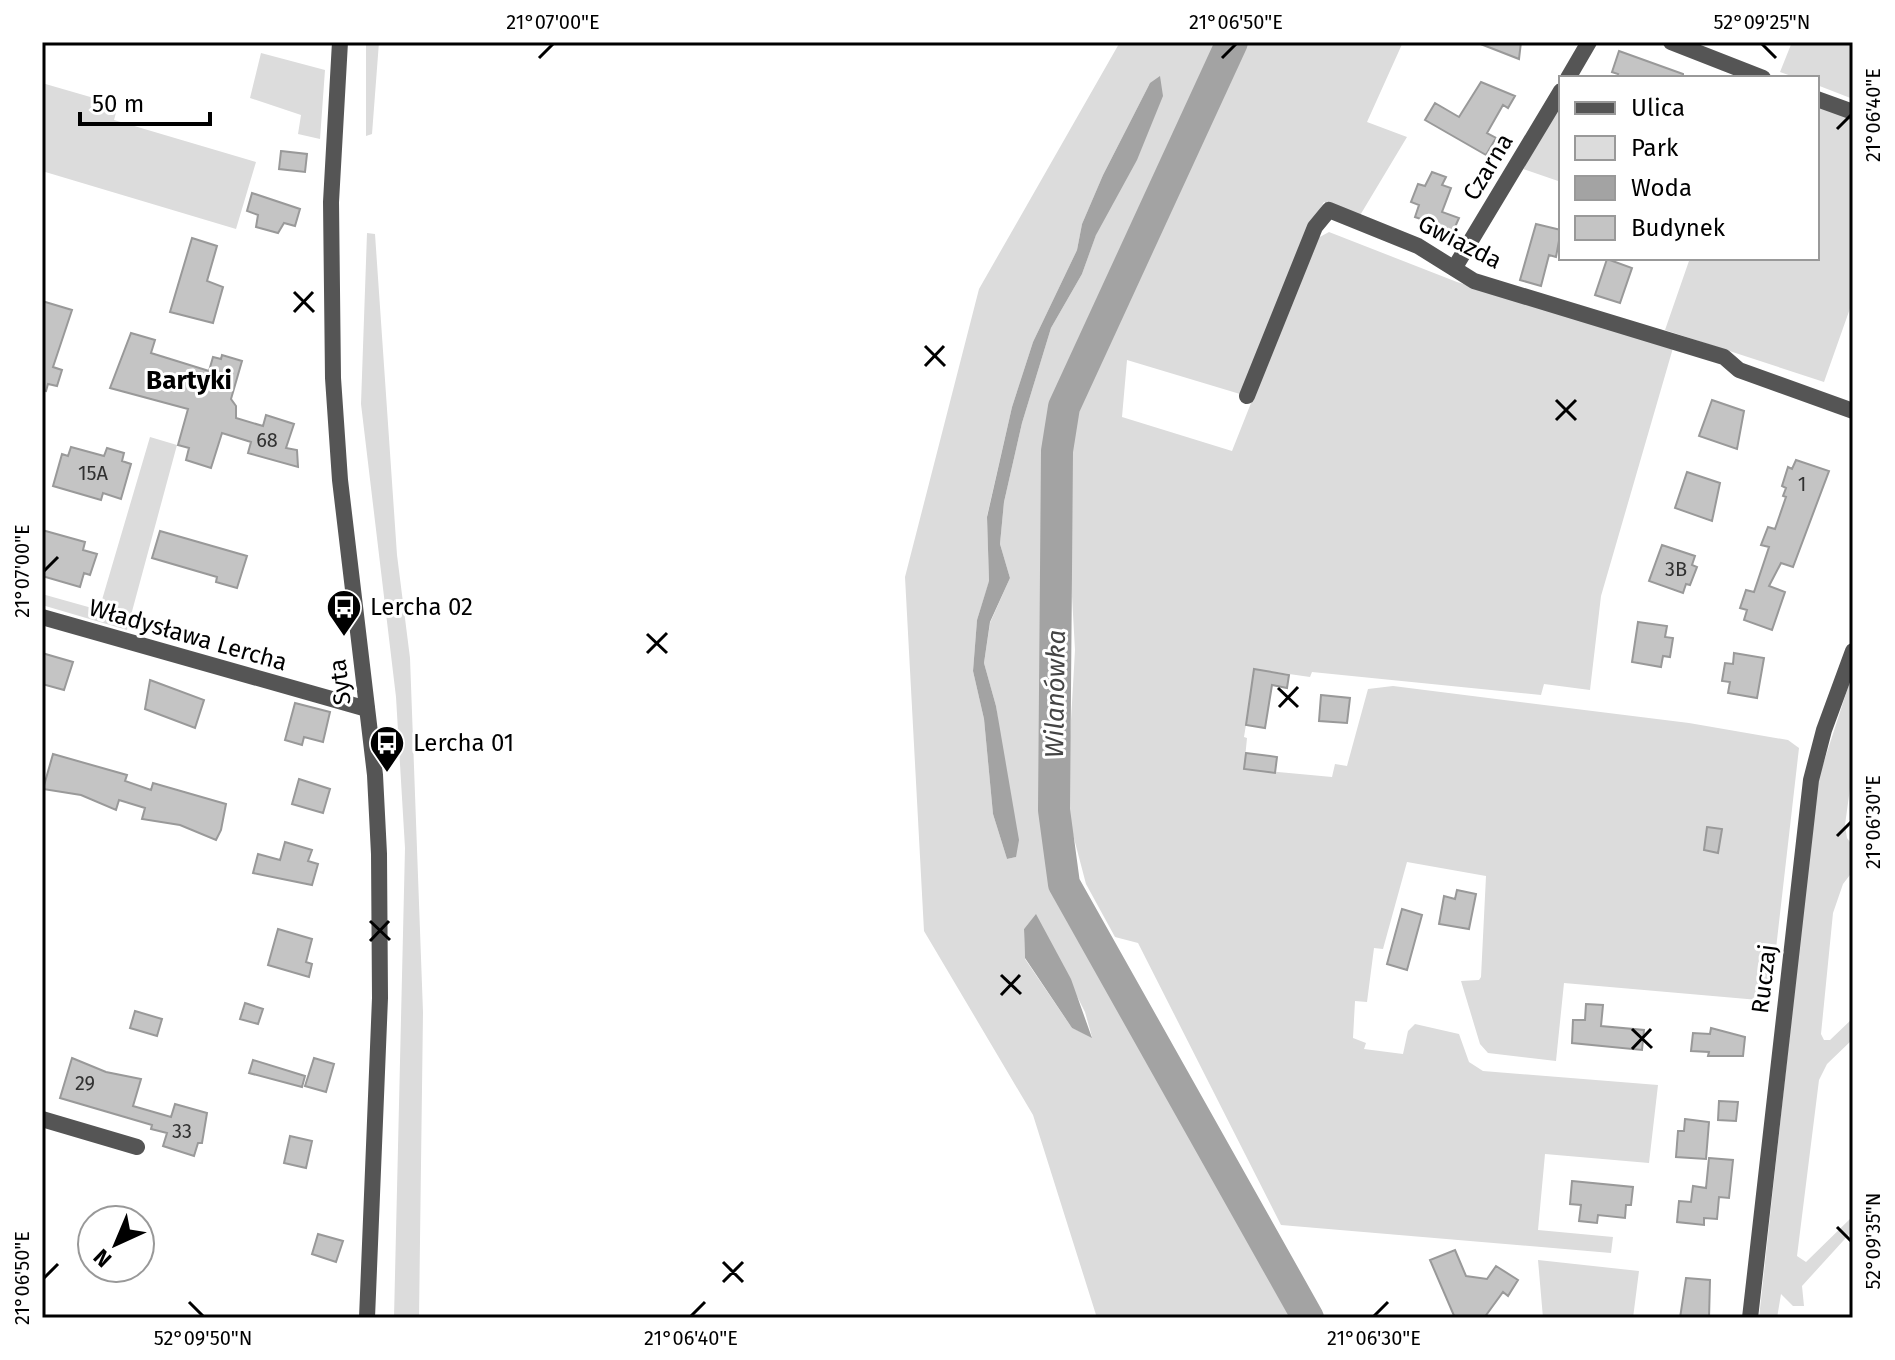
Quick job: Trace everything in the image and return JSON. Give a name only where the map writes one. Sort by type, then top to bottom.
[{"type":"street","name":"Syta","points":[[340,42],[331,202],[333,378],[340,480],[376,795],[380,998],[367,1318]]},
{"type":"street","points":[[1569,76],[1589,42]]},
{"type":"street","points":[[1671,42],[1758,76]]},
{"type":"street","name":"Czarna","points":[[1455,267],[1559,94]]},
{"type":"street","points":[[1819,100],[1853,112]]},
{"type":"street","name":"Gwiazda","points":[[1247,396],[1315,227],[1325,211],[1334,211],[1418,246],[1474,281],[1724,357],[1739,370],[1853,411]]},
{"type":"street","name":"Władysława Lercha","points":[[42,617],[367,709]]},
{"type":"street","name":"Ruczaj","points":[[1750,1318],[1811,780],[1824,730],[1853,651]]},
{"type":"street","points":[[42,1119],[137,1147]]},
{"type":"green space","points":[[366,42],[379,42],[372,134],[366,136]]},
{"type":"green space","points":[[1120,42],[1223,42],[1199,83],[1051,405],[1045,807],[1064,897],[1296,1318],[1097,1318],[1033,1115],[924,931],[905,577],[979,289]],"holes":[[[1150,83],[1082,274],[1051,328],[1022,423],[1004,502],[1000,544],[1010,578],[990,623],[984,663],[996,706],[1016,857],[1007,859],[993,814],[984,719],[973,671],[977,620],[989,582],[987,516],[1012,407],[1033,342],[1077,250],[1082,224],[1103,175]],[[1036,915],[1085,1012],[1092,1037],[1072,1028],[1025,959],[1024,929]]]},
{"type":"green space","points":[[1257,42],[1403,42],[1367,122],[1407,137],[1359,217],[1324,202],[1310,226],[1240,394],[1127,360],[1122,417],[1232,451],[1316,239],[1329,232],[1457,282],[1673,348],[1601,596],[1590,690],[1544,684],[1541,695],[1312,672],[1310,677],[1255,669],[1244,737],[1247,738],[1244,769],[1332,777],[1335,764],[1347,766],[1368,689],[1393,686],[1689,723],[1788,740],[1799,748],[1770,1001],[1564,983],[1556,1061],[1488,1053],[1480,1044],[1461,981],[1479,980],[1481,977],[1486,876],[1407,862],[1383,949],[1374,948],[1367,1002],[1355,1001],[1353,1038],[1366,1043],[1364,1049],[1403,1054],[1408,1031],[1415,1024],[1459,1034],[1469,1062],[1483,1071],[1658,1085],[1649,1163],[1545,1154],[1538,1230],[1613,1237],[1611,1253],[1281,1225],[1138,943],[1115,937],[1086,884],[1066,808],[1075,650],[1069,542],[1072,413],[1098,351],[1142,265],[1185,156],[1224,83],[1237,49]]},
{"type":"green space","points":[[1792,42],[1853,42],[1853,99],[1819,86],[1819,76],[1791,76],[1780,72]]},
{"type":"green space","points":[[261,53],[325,70],[320,139],[298,134],[301,115],[250,98]]},
{"type":"green space","points":[[42,83],[118,105],[114,120],[256,162],[236,229],[42,171]]},
{"type":"green space","points":[[1559,105],[1559,181],[1523,169]]},
{"type":"green space","points":[[1819,106],[1853,119],[1853,300],[1824,382],[1665,330],[1689,260],[1819,260]]},
{"type":"green space","points":[[367,233],[375,234],[397,555],[410,658],[423,1012],[419,1318],[394,1318],[405,848],[396,697],[361,404]]},
{"type":"green space","points":[[150,437],[177,445],[127,630],[42,605],[42,594],[99,610]]},
{"type":"green space","points":[[1853,672],[1853,766],[1845,825],[1847,838],[1853,846],[1853,871],[1843,884],[1833,913],[1821,1034],[1824,1040],[1830,1040],[1853,1018],[1853,1039],[1827,1064],[1819,1080],[1797,1256],[1806,1262],[1853,1216],[1853,1230],[1802,1286],[1804,1306],[1793,1306],[1781,1294],[1777,1318],[1759,1318],[1817,783]]},
{"type":"green space","points":[[1538,1260],[1639,1271],[1633,1318],[1543,1318]]},
{"type":"water","points":[[1160,76],[1163,96],[1137,160],[1096,235],[1082,274],[1051,328],[1022,423],[1004,502],[1000,544],[1010,578],[990,622],[984,663],[996,706],[1019,840],[1016,857],[1007,859],[993,814],[984,719],[973,671],[977,620],[989,581],[987,517],[1012,407],[1033,342],[1077,250],[1082,224],[1103,175],[1150,83]]},
{"type":"water","points":[[1036,914],[1071,979],[1092,1038],[1072,1028],[1025,958],[1024,929]]},
{"type":"building","points":[[1521,42],[1519,59],[1478,43]]},
{"type":"building","points":[[1619,51],[1683,76],[1617,76],[1612,72]]},
{"type":"building","points":[[1481,82],[1515,96],[1508,108],[1503,105],[1487,133],[1496,138],[1486,155],[1425,120],[1435,103],[1459,117]]},
{"type":"building","points":[[281,151],[307,154],[305,172],[279,169]]},
{"type":"building","points":[[1432,172],[1446,177],[1442,185],[1451,188],[1442,212],[1459,218],[1451,236],[1425,226],[1427,221],[1415,217],[1419,205],[1411,202],[1418,184],[1425,186]]},
{"type":"building","points":[[252,193],[300,209],[295,226],[284,223],[278,233],[256,227],[258,215],[247,211]]},
{"type":"building","points":[[1536,224],[1559,230],[1556,257],[1549,255],[1541,286],[1520,280]]},
{"type":"building","points":[[192,238],[217,246],[207,281],[223,287],[213,323],[170,312]]},
{"type":"building","points":[[1607,260],[1632,268],[1620,303],[1595,295]]},
{"type":"building","points":[[42,301],[72,310],[53,367],[62,370],[57,386],[48,384],[46,391],[42,390]]},
{"type":"building","points":[[131,333],[155,340],[151,353],[209,371],[213,357],[221,359],[222,355],[242,361],[231,399],[236,406],[236,418],[263,426],[266,415],[294,424],[286,448],[297,450],[298,467],[248,453],[251,442],[222,433],[211,468],[186,460],[189,448],[178,445],[188,409],[110,388]]},
{"type":"building","points":[[1712,400],[1744,411],[1737,449],[1699,436]]},
{"type":"building","points":[[71,447],[104,456],[107,448],[124,453],[122,461],[131,464],[121,499],[103,493],[101,500],[53,486],[62,454],[68,456]]},
{"type":"building","points":[[1796,460],[1829,471],[1793,567],[1781,563],[1769,586],[1785,592],[1772,630],[1744,620],[1747,610],[1740,608],[1746,590],[1754,592],[1769,547],[1761,545],[1768,527],[1775,529],[1786,497],[1783,496],[1786,488],[1782,486],[1788,467],[1792,469]]},
{"type":"building","points":[[1687,472],[1720,483],[1712,521],[1675,508]]},
{"type":"building","points":[[42,530],[85,542],[83,550],[97,554],[90,575],[84,573],[80,587],[42,576]]},
{"type":"building","points":[[160,531],[247,556],[237,588],[216,582],[217,577],[152,558]]},
{"type":"building","points":[[1662,545],[1695,556],[1692,565],[1697,567],[1683,593],[1649,581]]},
{"type":"building","points":[[1638,622],[1667,626],[1665,637],[1673,638],[1670,657],[1663,656],[1661,667],[1632,662]]},
{"type":"building","points":[[42,653],[73,662],[64,690],[42,684]]},
{"type":"building","points":[[1734,653],[1764,658],[1757,698],[1728,693],[1730,682],[1722,681],[1725,663],[1733,664]]},
{"type":"building","points":[[1254,669],[1289,675],[1287,688],[1272,685],[1265,728],[1246,725]]},
{"type":"building","points":[[150,680],[204,700],[195,728],[145,709]]},
{"type":"building","points":[[1321,695],[1350,698],[1347,723],[1319,721]]},
{"type":"building","points":[[295,703],[330,712],[323,742],[304,737],[302,745],[285,740]]},
{"type":"building","points":[[1246,753],[1277,757],[1275,773],[1244,769]]},
{"type":"building","points":[[53,754],[127,775],[125,781],[151,790],[153,783],[226,804],[221,830],[216,840],[180,825],[142,819],[145,808],[119,800],[116,810],[81,795],[43,789]]},
{"type":"building","points":[[299,779],[330,789],[323,813],[292,804]]},
{"type":"building","points":[[1707,827],[1722,829],[1718,853],[1704,850]]},
{"type":"building","points":[[285,842],[312,850],[308,861],[318,864],[312,885],[253,873],[258,854],[280,860]]},
{"type":"building","points":[[1457,890],[1476,894],[1469,929],[1439,924],[1444,896],[1455,899]]},
{"type":"building","points":[[1402,909],[1422,915],[1407,970],[1387,964]]},
{"type":"building","points":[[278,929],[312,939],[306,962],[312,964],[309,977],[268,965]]},
{"type":"building","points":[[245,1003],[263,1009],[258,1024],[240,1019]]},
{"type":"building","points":[[1586,1004],[1603,1005],[1601,1026],[1644,1030],[1642,1050],[1572,1043],[1573,1020],[1585,1020]]},
{"type":"building","points":[[135,1011],[162,1019],[157,1036],[130,1028]]},
{"type":"building","points":[[1711,1028],[1745,1037],[1743,1056],[1708,1056],[1709,1052],[1691,1051],[1693,1033],[1710,1034]]},
{"type":"building","points":[[72,1058],[106,1072],[141,1079],[133,1106],[171,1117],[175,1104],[207,1113],[202,1143],[198,1143],[194,1156],[163,1146],[167,1133],[151,1129],[152,1125],[60,1098]]},
{"type":"building","points":[[314,1058],[334,1064],[326,1092],[305,1086]]},
{"type":"building","points":[[253,1060],[305,1076],[302,1087],[249,1073]]},
{"type":"building","points":[[1719,1101],[1738,1102],[1736,1121],[1718,1120]]},
{"type":"building","points":[[1685,1119],[1709,1122],[1706,1159],[1676,1157],[1678,1131],[1684,1131]]},
{"type":"building","points":[[290,1136],[312,1141],[306,1168],[284,1163]]},
{"type":"building","points":[[1709,1158],[1733,1160],[1729,1198],[1719,1197],[1717,1219],[1704,1218],[1704,1225],[1677,1222],[1679,1201],[1691,1202],[1693,1186],[1706,1188]]},
{"type":"building","points":[[1572,1181],[1633,1187],[1631,1205],[1626,1205],[1625,1218],[1598,1215],[1597,1223],[1579,1221],[1581,1205],[1570,1204]]},
{"type":"building","points":[[318,1234],[343,1241],[336,1262],[312,1254]]},
{"type":"building","points":[[1455,1250],[1466,1276],[1487,1279],[1496,1266],[1518,1280],[1508,1296],[1503,1292],[1484,1318],[1455,1318],[1430,1260]]},
{"type":"building","points":[[1686,1278],[1710,1280],[1709,1318],[1680,1318]]},
{"type":"waterway","name":"Wilanówka","points":[[1232,42],[1064,407],[1057,451],[1054,810],[1064,884],[1308,1318]]},
{"type":"place","name":"Lercha 02","points":[[344,638]]},
{"type":"place","name":"Lercha 01","points":[[387,774]]},
{"type":"district","name":"Bartyki","points":[[189,380]]}]
